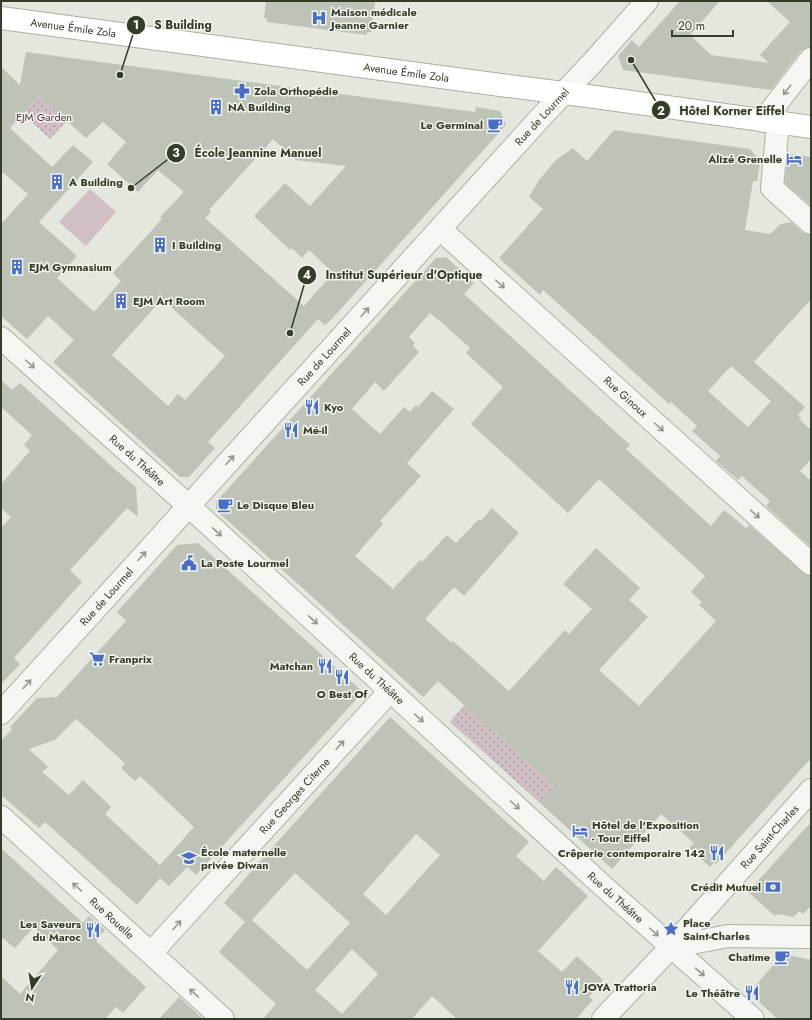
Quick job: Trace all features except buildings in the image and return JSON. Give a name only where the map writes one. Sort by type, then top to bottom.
[{"type":"main road","name":"Avenue Émile Zola","points":[[1,18],[811,127]]},
{"type":"street","name":"Rue de Lourmel","points":[[1,713],[647,1]]},
{"type":"street","points":[[811,59],[771,122],[772,188],[811,223]]},
{"type":"street","name":"Rue Ginoux","points":[[440,229],[811,564]]},
{"type":"street","name":"Rue du Théâtre","points":[[1,338],[188,506],[604,888],[753,1019]]},
{"type":"street","name":"Rue Georges Citerne","points":[[151,953],[390,691]]},
{"type":"street","name":"Rue Saint-Charles","points":[[671,947],[811,790]]},
{"type":"street","name":"Rue Rouelle","points":[[1,817],[223,1019]]},
{"type":"street","points":[[609,1013],[671,947],[728,936],[811,937]]},
{"type":"green space","name":"EJM Garden","points":[[39,96],[67,121],[50,139],[23,114]]},
{"type":"green space","points":[[90,189],[116,212],[86,246],[59,222]]},
{"type":"green space","points":[[464,705],[554,786],[540,803],[450,722]]},
{"type":"place","name":"Maison médicale Jeanne Garnier","points":[[319,18]]},
{"type":"place","name":"Hôtel Korner Eiffel","points":[[631,60]]},
{"type":"place","name":"S Building","points":[[120,75]]},
{"type":"place","name":"Zola Orthopédie","points":[[242,91]]},
{"type":"place","name":"NA Building","points":[[216,107]]},
{"type":"place","name":"Le Germinal","points":[[495,125]]},
{"type":"place","name":"Alizé Grenelle","points":[[794,159]]},
{"type":"place","name":"A Building","points":[[57,182]]},
{"type":"place","name":"École Jeannine Manuel","points":[[131,188]]},
{"type":"place","name":"I Building","points":[[160,245]]},
{"type":"place","name":"EJM Gymnasium","points":[[17,267]]},
{"type":"place","name":"EJM Art Room","points":[[121,301]]},
{"type":"place","name":"Institut Supérieur d'Optique","points":[[290,333]]},
{"type":"place","name":"Kyo","points":[[312,407]]},
{"type":"place","name":"Mé-il","points":[[291,430]]},
{"type":"place","name":"Le Disque Bleu","points":[[225,505]]},
{"type":"place","name":"La Poste Lourmel","points":[[189,563]]},
{"type":"place","name":"Franprix","points":[[97,659]]},
{"type":"place","name":"Matchan","points":[[325,666]]},
{"type":"place","name":"O Best Of","points":[[342,677]]},
{"type":"place","name":"Hôtel de l'Exposition - Tour Eiffel","points":[[580,831]]},
{"type":"place","name":"Crêperie contemporaire 142","points":[[717,853]]},
{"type":"place","name":"École maternelle privée Diwan","points":[[189,858]]},
{"type":"place","name":"Crédit Mutuel","points":[[773,887]]},
{"type":"place","name":"Place Saint-Charles","points":[[671,929]]},
{"type":"place","name":"Les Saveurs du Maroc","points":[[93,930]]},
{"type":"place","name":"Chatime","points":[[782,957]]},
{"type":"place","name":"JOYA Trattoria","points":[[572,987]]},
{"type":"place","name":"Le Théâtre","points":[[752,993]]}]
